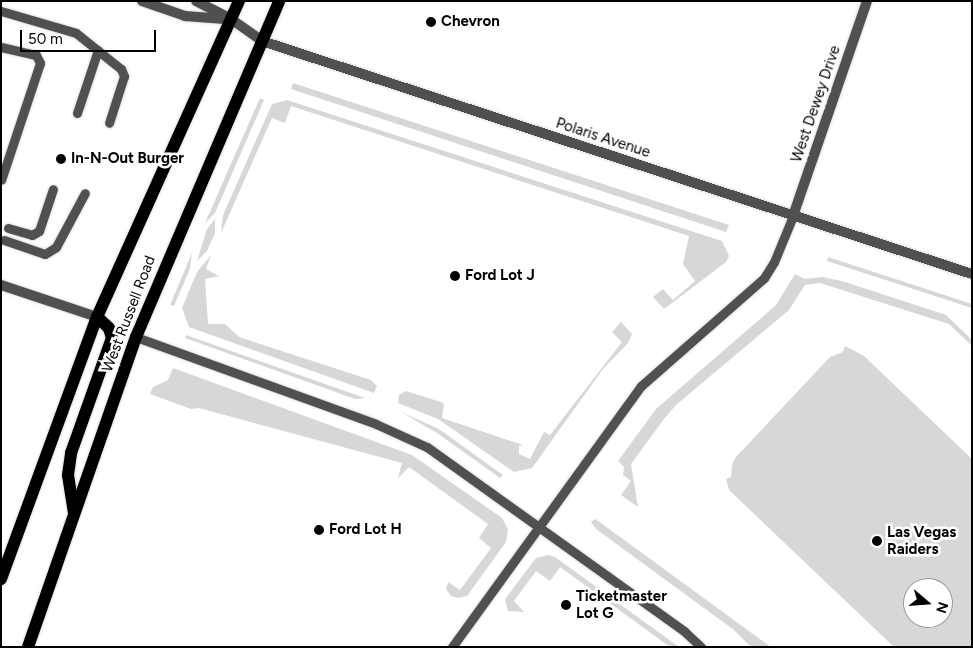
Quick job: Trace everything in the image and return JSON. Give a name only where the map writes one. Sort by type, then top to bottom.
[{"type":"main road","name":"West Russell Road","points":[[1,579],[97,317],[239,1]]},
{"type":"main road","name":"West Russell Road","points":[[28,647],[136,337],[279,1]]},
{"type":"main road","points":[[74,513],[69,484],[71,454],[112,338],[109,328],[97,317]]},
{"type":"street","points":[[142,1],[185,16],[230,19]]},
{"type":"street","name":"Polaris Avenue","points":[[196,1],[230,19],[262,41],[972,274]]},
{"type":"street","name":"West Dewey Drive","points":[[793,216],[867,1]]},
{"type":"street","points":[[1,285],[97,317]]},
{"type":"lane","points":[[1,11],[76,33],[121,69],[124,76],[108,123]]},
{"type":"lane","points":[[1,47],[5,46],[36,55],[40,63],[1,180]]},
{"type":"lane","points":[[77,113],[98,50]]},
{"type":"lane","points":[[8,228],[32,235],[39,231],[53,189]]},
{"type":"lane","points":[[4,240],[45,254],[56,247],[85,193]]},
{"type":"lane","points":[[452,647],[641,386],[764,278],[774,262],[793,216]]},
{"type":"lane","points":[[136,337],[400,434],[452,462],[701,647]]},
{"type":"shaded area","points":[[293,83],[729,225],[726,232],[291,89]]},
{"type":"shaded area","points":[[260,98],[264,100],[215,213],[205,223]]},
{"type":"shaded area","points":[[287,100],[722,241],[729,256],[726,262],[664,309],[653,297],[663,289],[673,300],[695,281],[683,264],[689,236],[291,106],[285,123],[272,118],[221,233],[223,215],[272,104]]},
{"type":"shaded area","points":[[215,219],[215,233],[207,251],[197,261],[207,229]]},
{"type":"shaded area","points":[[192,253],[190,269],[174,306],[170,305]]},
{"type":"shaded area","points":[[211,255],[206,269],[219,276],[205,279],[208,324],[225,324],[239,337],[371,380],[377,386],[374,393],[189,327],[182,308],[197,272]]},
{"type":"shaded area","points":[[828,257],[972,304],[972,308],[827,261]]},
{"type":"shaded area","points":[[795,274],[805,279],[822,277],[842,281],[946,315],[972,340],[972,346],[949,324],[820,283],[805,285],[789,310],[676,405],[664,419],[631,464],[638,507],[621,495],[631,481],[623,475],[624,467],[618,461],[656,409],[776,305]]},
{"type":"shaded area","points":[[621,322],[632,334],[628,343],[603,369],[532,468],[514,472],[438,419],[398,403],[399,395],[406,391],[444,403],[442,418],[523,445],[519,446],[519,454],[530,459],[544,432],[550,435],[622,342],[612,332]]},
{"type":"shaded area","points":[[186,335],[365,398],[355,399],[185,338]]},
{"type":"shaded area","name":"Las Vegas Raiders","points":[[845,346],[864,356],[972,459],[972,647],[894,647],[729,490],[726,479],[731,477],[732,464],[736,457],[830,357],[843,352]]},
{"type":"shaded area","points":[[173,368],[412,455],[502,518],[508,529],[506,542],[467,596],[458,598],[451,596],[446,589],[448,582],[460,590],[491,548],[479,538],[488,524],[409,467],[398,478],[402,463],[199,408],[191,409],[150,394],[153,387],[168,380]]},
{"type":"shaded area","points":[[401,412],[439,429],[503,475],[500,478],[437,433]]},
{"type":"shaded area","points":[[595,519],[771,647],[751,647],[734,630],[596,529],[591,522]]},
{"type":"shaded area","points":[[549,555],[555,557],[679,647],[670,647],[560,567],[550,581],[536,571],[514,601],[524,612],[508,611],[505,599],[536,558]]},
{"type":"place","name":"Chevron","points":[[431,22]]},
{"type":"place","name":"In-N-Out Burger","points":[[61,159]]},
{"type":"place","name":"Ford Lot J","points":[[455,276]]},
{"type":"place","name":"Ford Lot H","points":[[319,530]]},
{"type":"place","name":"Las Vegas Raiders","points":[[877,541]]},
{"type":"place","name":"Ticketmaster Lot G","points":[[566,605]]}]
